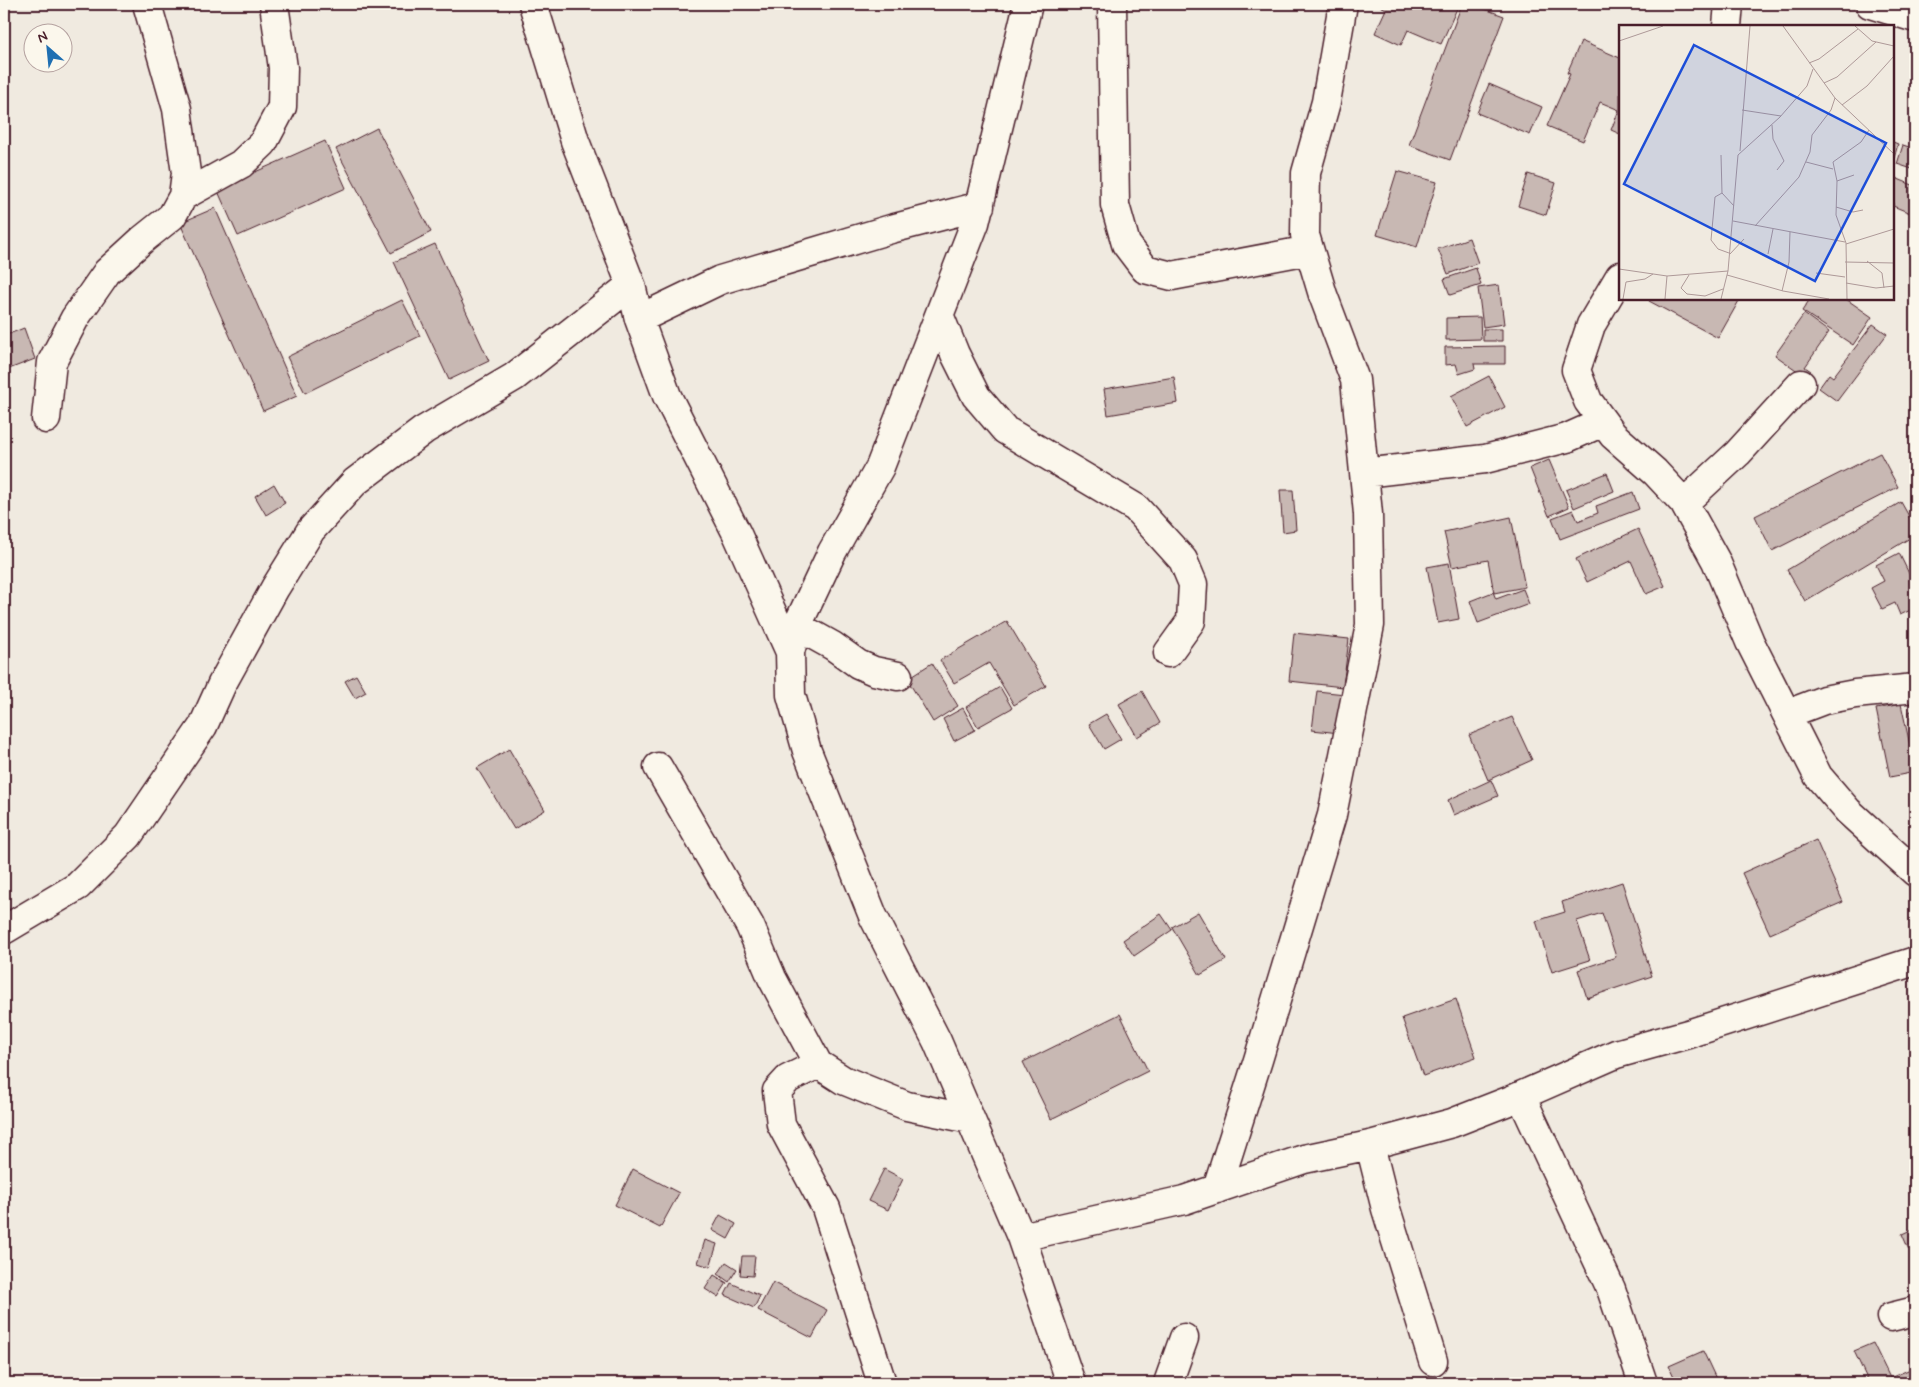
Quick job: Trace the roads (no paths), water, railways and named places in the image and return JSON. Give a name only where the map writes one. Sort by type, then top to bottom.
[{"type":"main road","points":[[46,419],[52,362],[75,318],[107,272],[172,216],[183,196],[186,173],[177,109],[147,4]]},
{"type":"main road","points":[[183,196],[241,164],[263,143],[282,107],[283,68],[274,4]]},
{"type":"main road","points":[[534,4],[576,141],[631,285],[640,319],[667,396],[737,534],[790,652]]},
{"type":"main road","points":[[1028,4],[980,206],[940,317],[880,467],[832,552],[797,626],[790,652],[791,694],[807,751],[874,916],[937,1041],[1021,1237],[1071,1383]]},
{"type":"main road","points":[[1112,4],[1115,205],[1126,244],[1145,269],[1172,276],[1309,250]]},
{"type":"main road","points":[[1217,1189],[1332,815],[1370,626],[1368,514],[1355,380],[1305,236],[1306,173],[1326,102],[1343,4]]},
{"type":"main road","points":[[1727,25],[1729,4]]},
{"type":"main road","points":[[1870,4],[1915,18]]},
{"type":"main road","points":[[640,319],[720,280],[891,229],[980,206]]},
{"type":"main road","points":[[1619,278],[1591,325],[1576,370],[1588,401],[1614,435],[1655,472],[1684,503],[1716,561],[1750,642],[1818,776],[1848,811],[1915,872]]},
{"type":"main road","points":[[4,930],[78,886],[128,836],[202,726],[222,684],[275,588],[311,530],[355,482],[424,430],[514,377],[631,285]]},
{"type":"main road","points":[[940,317],[955,354],[976,396],[1005,430],[1136,508],[1183,560],[1193,584],[1191,622],[1168,653]]},
{"type":"main road","points":[[1684,503],[1745,447],[1801,384]]},
{"type":"main road","points":[[1364,474],[1486,459],[1567,438],[1603,422]]},
{"type":"main road","points":[[797,626],[834,646],[858,664],[874,671],[898,676]]},
{"type":"main road","points":[[1787,714],[1824,700],[1855,694],[1915,688]]},
{"type":"main road","points":[[658,767],[750,926],[772,978],[818,1064],[843,1080],[907,1106],[970,1119]]},
{"type":"main road","points":[[1021,1237],[1184,1200],[1304,1159],[1370,1145],[1452,1123],[1521,1096],[1616,1054],[1688,1034],[1915,961]]},
{"type":"main road","points":[[818,1064],[788,1079],[777,1091],[777,1104],[781,1124],[826,1208],[882,1383]]},
{"type":"main road","points":[[1521,1096],[1611,1289],[1643,1383]]},
{"type":"main road","points":[[1370,1145],[1386,1209],[1433,1361]]},
{"type":"main road","points":[[1168,1383],[1184,1338]]}]
